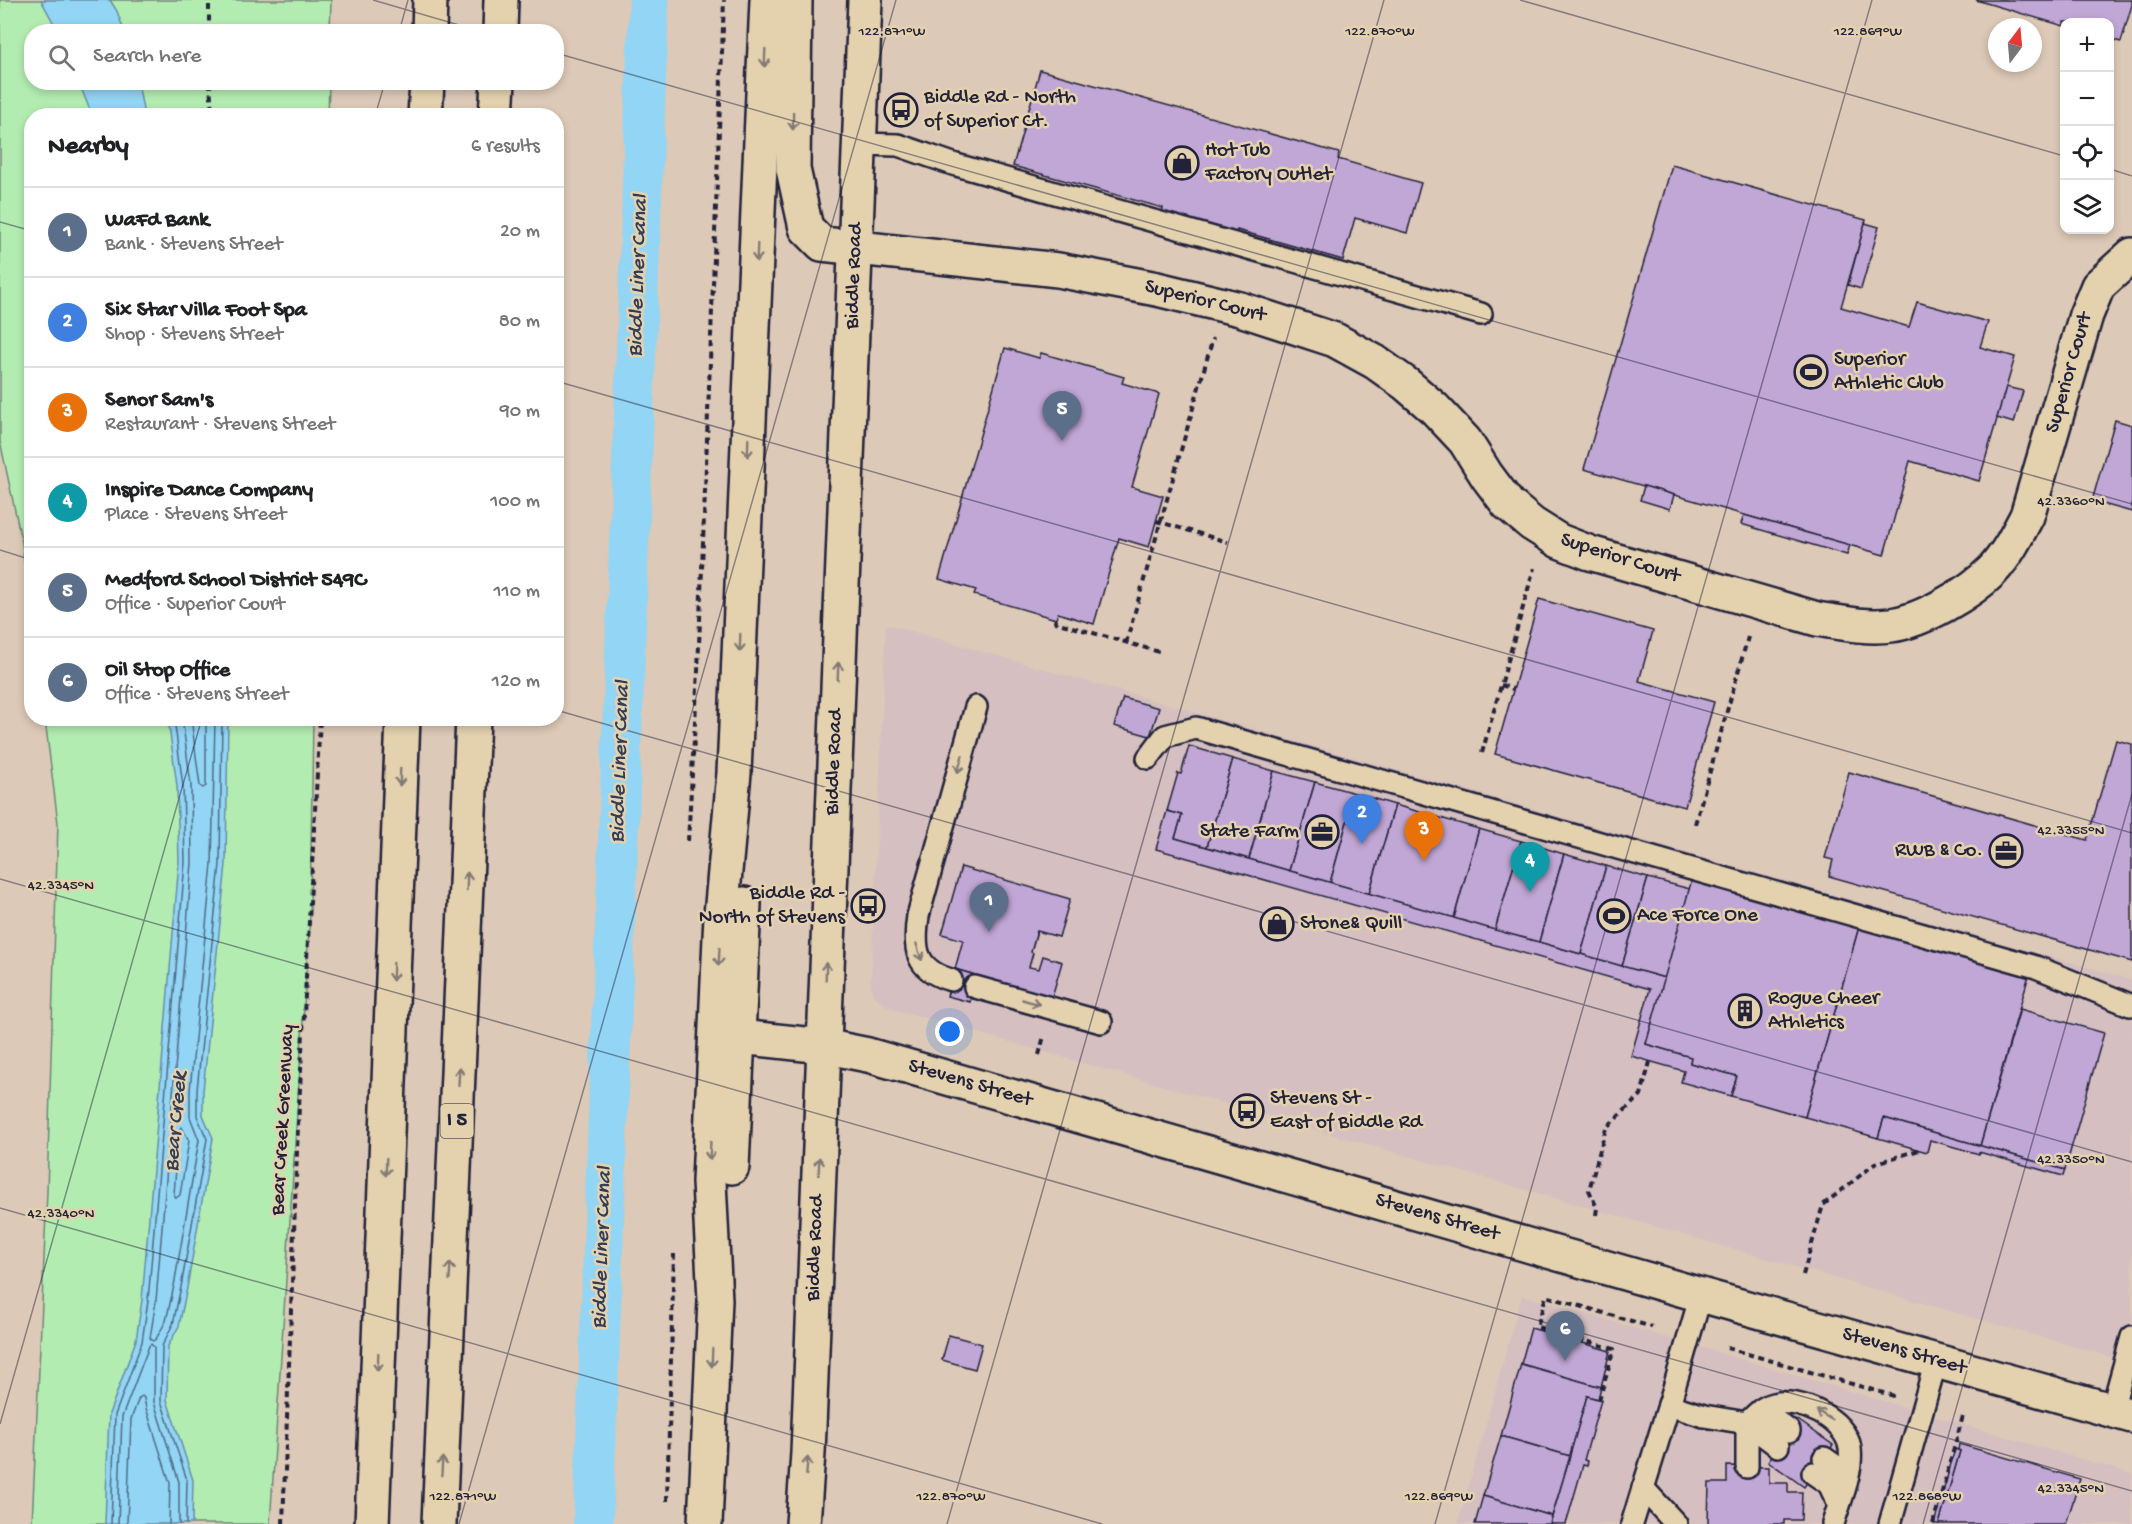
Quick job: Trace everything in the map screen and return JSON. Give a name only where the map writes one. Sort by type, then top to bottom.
[{"type":"main road","points":[[429,24],[430,0]]},
{"type":"main road","points":[[500,24],[501,0]]},
{"type":"main road","points":[[715,1300],[709,1182],[721,915],[734,773],[767,0]]},
{"type":"main road","name":"Superior Court","points":[[795,0],[793,169],[806,228],[822,244],[856,250],[903,252],[1058,270],[1124,282],[1240,309],[1335,340],[1375,362],[1435,409],[1465,441],[1486,476],[1508,504],[1532,524],[1559,541],[1590,553],[1817,619],[1856,626],[1893,624],[1925,614],[1949,602],[1973,588],[1993,570],[2013,544],[2027,516],[2086,315],[2098,286],[2132,255]]},
{"type":"main road","name":"Biddle Road","points":[[803,1524],[808,1453],[865,0]]},
{"type":"main road","points":[[425,108],[427,90]]},
{"type":"main road","points":[[496,108],[498,90]]},
{"type":"main road","points":[[372,1524],[403,726]]},
{"type":"main road","name":"I 5","points":[[439,1524],[473,726]]},
{"type":"main road","points":[[705,1524],[715,1300],[732,1179],[739,1037],[744,901],[734,773]]},
{"type":"main road","name":"Stevens Street","points":[[739,1037],[823,1046],[868,1055],[1701,1295],[2122,1413]]},
{"type":"lane","points":[[859,144],[898,145],[953,164],[1481,314]]},
{"type":"lane","points":[[951,980],[938,976],[924,967],[917,951],[915,935],[918,916],[976,707]]},
{"type":"lane","points":[[1148,758],[1165,736],[1196,728],[2036,967],[2130,1005]]},
{"type":"lane","points":[[975,987],[1101,1022]]},
{"type":"lane","points":[[1632,1524],[1670,1405],[1701,1295]]},
{"type":"lane","points":[[2122,1413],[2132,1337]]},
{"type":"lane","points":[[1890,1524],[1936,1361]]},
{"type":"lane","points":[[1670,1405],[1704,1416],[1754,1416],[1773,1404],[1794,1404],[1814,1408],[1836,1422],[1850,1444],[1851,1462],[1836,1515]]},
{"type":"lane","points":[[1754,1416],[1784,1439]]},
{"type":"lane","points":[[1747,1467],[1754,1416]]},
{"type":"lane","points":[[1836,1515],[1829,1485],[1819,1465],[1837,1467],[1845,1482]]},
{"type":"lane","points":[[1643,1488],[1656,1524]]},
{"type":"lane","points":[[1643,1488],[1676,1524]]},
{"type":"path","points":[[208,24],[209,0]]},
{"type":"path","points":[[688,850],[698,671],[724,0]]},
{"type":"path","points":[[211,90],[212,108]]},
{"type":"path","points":[[1126,643],[1158,522],[1214,338]]},
{"type":"path","points":[[1158,522],[1228,542]]},
{"type":"path","points":[[1482,753],[1534,568]]},
{"type":"path","points":[[1056,619],[1055,622],[1163,653]]},
{"type":"path","points":[[1695,824],[1749,633]]},
{"type":"path","points":[[1501,685],[1514,689]]},
{"type":"path","name":"Bear Creek Greenway","points":[[283,1524],[298,1125],[320,726]]},
{"type":"path","points":[[1596,1215],[1597,1208],[1589,1190],[1606,1128],[1641,1095],[1650,1062]]},
{"type":"path","points":[[1803,1275],[1823,1205],[1876,1164],[1919,1150]]},
{"type":"path","points":[[666,1513],[674,1248]]},
{"type":"path","points":[[1599,1400],[1614,1349],[1537,1327],[1546,1296],[1652,1326]]},
{"type":"path","points":[[1727,1348],[1894,1396]]},
{"type":"path","points":[[1933,1524],[1964,1416]]},
{"type":"shaded area","points":[[886,624],[2132,980],[2132,1363],[891,1008],[873,994],[871,984]]},
{"type":"shaded area","points":[[1522,1295],[2132,1474],[2132,1524],[1458,1524]]},
{"type":"green space","points":[[0,0],[331,0],[330,24],[24,24],[24,90],[329,90],[328,108],[24,108],[24,559],[0,441]]},
{"type":"green space","points":[[46,726],[313,726],[310,915],[270,1524],[32,1524],[47,1192],[58,823]]},
{"type":"water","points":[[41,0],[110,0],[122,24],[54,24]]},
{"type":"water","points":[[82,90],[139,90],[143,108],[89,108]]},
{"type":"water","name":"Bear Creek","points":[[169,726],[228,726],[226,864],[203,1091],[203,1115],[213,1138],[179,1326],[168,1346],[167,1400],[193,1480],[192,1524],[105,1524],[109,1414],[136,1340],[142,1300],[179,862],[177,786]]},
{"type":"building","points":[[1976,0],[2132,0],[2121,42],[2114,40],[2114,18],[2060,18],[2060,25]]},
{"type":"building","name":"Hot Tub Factory Outlet","points":[[1040,70],[1339,153],[1338,159],[1421,183],[1407,233],[1355,218],[1343,260],[1237,230],[1235,239],[1161,217],[1163,208],[1013,166]]},
{"type":"building","name":"Superior Athletic Club","points":[[1672,165],[1866,220],[1841,307],[1909,327],[1917,302],[1988,322],[1980,347],[2015,357],[1979,481],[1910,461],[1884,555],[1584,469]]},
{"type":"building","points":[[1865,223],[1879,227],[1861,289],[1848,285]]},
{"type":"building","points":[[1005,348],[1039,358],[1041,353],[1124,377],[1122,383],[1159,394],[1132,487],[1163,496],[1149,547],[1119,538],[1094,624],[1058,613],[1056,619],[974,595],[976,590],[939,579]]},
{"type":"building","points":[[2006,387],[2023,391],[2014,423],[1997,418]]},
{"type":"building","points":[[2115,420],[2132,425],[2132,512],[2092,501]]},
{"type":"building","points":[[1644,486],[1674,495],[1670,509],[1640,500]]},
{"type":"building","points":[[1744,515],[1850,545],[1847,555],[1741,524]]},
{"type":"building","points":[[1539,599],[1653,631],[1639,681],[1714,702],[1685,807],[1495,754]]},
{"type":"building","points":[[1123,698],[1159,708],[1150,736],[1114,726]]},
{"type":"building","points":[[2116,740],[2132,744],[2132,962],[1829,876],[1833,860],[1825,858],[1849,772],[2087,840]]},
{"type":"building","points":[[1189,746],[1233,759],[1207,847],[1175,838],[1182,815],[1167,811]]},
{"type":"building","points":[[1233,759],[1274,771],[1249,859],[1207,847]]},
{"type":"building","points":[[1274,771],[1315,782],[1289,871],[1249,859]]},
{"type":"building","name":"State Farm","points":[[1315,782],[1355,793],[1330,883],[1289,871]]},
{"type":"building","points":[[1355,793],[1395,805],[1369,894],[1330,883]]},
{"type":"building","points":[[1395,805],[1479,829],[1454,918],[1369,894]]},
{"type":"building","points":[[1167,811],[1182,815],[1175,838],[1665,978],[1646,1044],[1691,1057],[1690,1063],[1737,1076],[1731,1096],[1681,1082],[1684,1071],[1631,1056],[1650,989],[1156,849]]},
{"type":"building","points":[[1479,829],[1521,841],[1495,930],[1454,918]]},
{"type":"building","points":[[1521,841],[1564,854],[1539,942],[1495,930]]},
{"type":"building","points":[[1564,854],[1606,866],[1581,954],[1539,942]]},
{"type":"building","name":"Ace Force One","points":[[1606,866],[1648,878],[1622,966],[1581,954]]},
{"type":"building","points":[[961,867],[1070,899],[1059,937],[1037,931],[1031,952],[1033,953],[1029,967],[1039,969],[1043,956],[1062,962],[1052,997],[955,969],[963,940],[942,934]]},
{"type":"building","points":[[1648,878],[1690,889],[1665,978],[1622,966]]},
{"type":"building","name":"Rogue Cheer Athletics","points":[[1692,879],[1859,927],[1805,1117],[1731,1096],[1737,1076],[1690,1063],[1691,1057],[1646,1044]]},
{"type":"building","points":[[1859,927],[2029,975],[1980,1146],[1884,1118],[1878,1138],[1805,1117]]},
{"type":"building","points":[[955,969],[978,976],[970,1002],[947,996]]},
{"type":"building","points":[[2020,1009],[2104,1033],[2065,1170],[1980,1146]]},
{"type":"building","points":[[1884,1118],[2065,1170],[2063,1176],[1930,1140],[1927,1152],[1878,1138]]},
{"type":"building","points":[[1531,1328],[1610,1351],[1601,1387],[1521,1364]]},
{"type":"building","points":[[949,1335],[982,1344],[975,1369],[942,1360]]},
{"type":"building","points":[[1521,1364],[1601,1387],[1598,1399],[1587,1396],[1570,1456],[1501,1436]]},
{"type":"building","points":[[1587,1396],[1601,1400],[1584,1460],[1588,1461],[1587,1466],[1583,1465],[1566,1524],[1550,1524]]},
{"type":"building","points":[[1798,1420],[1833,1445],[1804,1487],[1768,1461]]},
{"type":"building","points":[[1501,1436],[1570,1456],[1552,1516],[1483,1496]]},
{"type":"building","points":[[1959,1444],[2080,1479],[2066,1524],[1939,1524],[1960,1451],[1958,1450]]},
{"type":"building","points":[[1955,1449],[1960,1451],[1939,1524],[1934,1524]]},
{"type":"building","points":[[1727,1466],[1769,1467],[1769,1483],[1788,1483],[1788,1492],[1802,1492],[1801,1520],[1784,1520],[1784,1524],[1708,1524],[1709,1483],[1727,1483]]},
{"type":"building","points":[[1483,1496],[1552,1516],[1550,1524],[1475,1524]]},
{"type":"waterway","name":"Biddle Liner Canal","points":[[593,1524],[649,0]]},
{"type":"place","name":"Biddle Rd - North of Superior Ct.","points":[[901,110]]},
{"type":"place","name":"Hot Tub Factory Outlet","points":[[1182,163]]},
{"type":"place","name":"Superior Athletic Club","points":[[1811,372]]},
{"type":"place","name":"Medford School District 549C","points":[[1062,441]]},
{"type":"place","name":"State Farm","points":[[1322,832]]},
{"type":"place","name":"Six Star Villa Foot Spa","points":[[1362,844]]},
{"type":"place","name":"RWB & Co.","points":[[2006,851]]},
{"type":"place","name":"Senor Sam's","points":[[1424,861]]},
{"type":"place","name":"Inspire Dance Company","points":[[1530,892]]},
{"type":"place","name":"Biddle Rd - North of Stevens","points":[[868,906]]},
{"type":"place","name":"Ace Force One","points":[[1614,916]]},
{"type":"place","name":"Stone& Quill","points":[[1277,924]]},
{"type":"place","name":"WaFd Bank","points":[[989,932]]},
{"type":"place","name":"Rogue Cheer Athletics","points":[[1745,1011]]},
{"type":"place","name":"Stevens St - East of Biddle Rd","points":[[1247,1111]]},
{"type":"place","name":"Oil Stop Office","points":[[1565,1361]]}]
